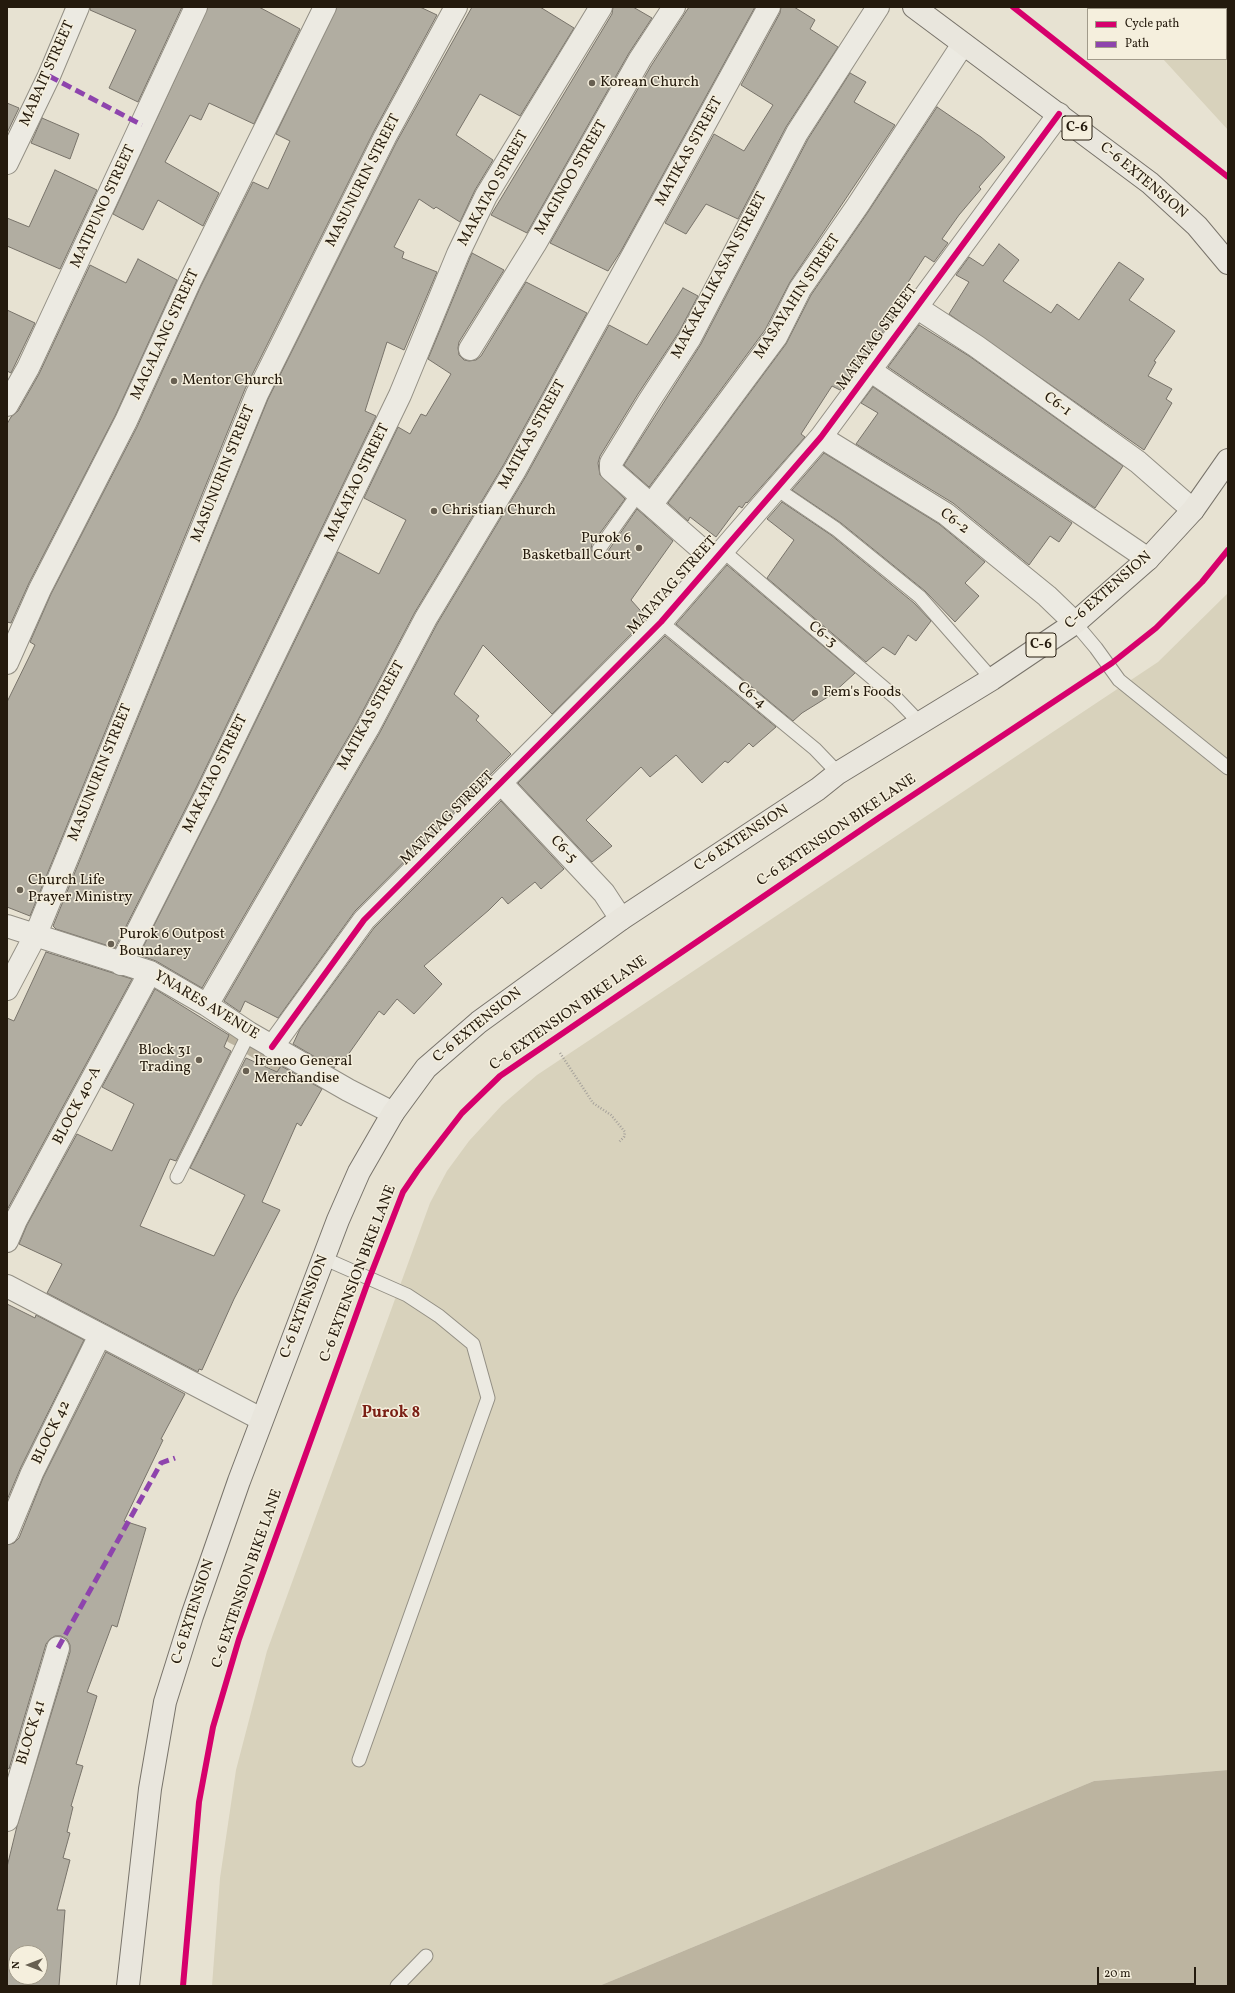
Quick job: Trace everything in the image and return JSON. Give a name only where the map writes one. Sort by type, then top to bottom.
[{"type":"main road","name":"C-6 EXTENSION","points":[[914,7],[1150,183],[1197,226],[1228,263]]},
{"type":"main road","name":"C-6 EXTENSION","points":[[128,1986],[150,1789],[165,1702],[192,1616],[262,1419],[323,1258],[359,1172],[393,1113],[426,1068],[479,1022],[621,919],[818,789],[838,773],[919,722],[992,679],[1075,623],[1148,559],[1193,510],[1228,461]]},
{"type":"street","name":"MABAIT STREET","points":[[7,163],[49,76],[78,7]]},
{"type":"street","name":"MATIPUNO STREET","points":[[7,405],[28,368],[196,7]]},
{"type":"street","name":"MAGALANG STREET","points":[[7,663],[40,588],[126,421],[190,281],[325,7]]},
{"type":"street","name":"MASUNURIN STREET","points":[[36,934],[257,394],[385,137],[456,7]]},
{"type":"street","name":"MAKATAO STREET","points":[[122,964],[210,787],[400,395],[458,254],[486,196],[601,7]]},
{"type":"street","name":"MAGINOO STREET","points":[[470,349],[535,244],[640,59],[674,7]]},
{"type":"street","name":"MATIKAS STREET","points":[[207,1005],[368,728],[426,618],[515,470],[769,7]]},
{"type":"street","name":"MAKAKALIKASAN STREET","points":[[718,555],[645,499],[611,470],[612,463],[649,400],[690,338],[797,133],[878,7]]},
{"type":"street","name":"MASAYAHIN STREET","points":[[645,499],[776,337],[800,289],[858,205],[963,44]]},
{"type":"street","name":"MATATAG STREET","points":[[272,1047],[364,920],[502,784],[661,622],[821,437],[1059,114]]},
{"type":"street","name":"C6-1","points":[[916,307],[976,346],[1138,462],[1193,510]]},
{"type":"street","points":[[871,371],[1148,559]]},
{"type":"street","name":"C6-2","points":[[821,437],[946,514],[1047,596],[1075,623]]},
{"type":"street","name":"C6-5","points":[[502,784],[604,893],[621,919]]},
{"type":"street","name":"YNARES AVENUE","points":[[7,926],[36,934],[122,964],[150,972],[207,1005],[272,1047],[348,1090],[393,1113]]},
{"type":"street","points":[[7,989],[36,934]]},
{"type":"street","name":"BLOCK 40-A","points":[[7,1241],[16,1220],[150,972]]},
{"type":"street","points":[[7,1286],[262,1419]]},
{"type":"street","name":"BLOCK 42","points":[[7,1533],[32,1473],[100,1335]]},
{"type":"street","name":"BLOCK 41","points":[[7,1820],[58,1648]]},
{"type":"lane","points":[[777,489],[836,529],[920,597],[992,679]]},
{"type":"lane","points":[[599,549],[645,499]]},
{"type":"lane","name":"C6-3","points":[[718,555],[897,699],[919,722]]},
{"type":"lane","name":"C6-4","points":[[661,622],[815,749],[838,773]]},
{"type":"lane","points":[[1075,623],[1096,648],[1119,680],[1228,768]]},
{"type":"lane","points":[[177,1177],[249,1033]]},
{"type":"lane","points":[[323,1258],[408,1295],[439,1316],[473,1344],[488,1398],[359,1760]]},
{"type":"lane","points":[[397,1986],[426,1956]]},
{"type":"path","points":[[560,1053],[593,1103],[612,1115],[625,1132],[624,1137],[619,1142]]},
{"type":"shaded area","points":[[1228,7],[1228,130],[1164,60],[1227,60],[1227,8],[1122,8]]},
{"type":"shaded area","points":[[1228,593],[1228,1770],[1094,1781],[599,1986],[212,1986],[220,1878],[236,1770],[267,1651],[430,1203],[447,1171],[469,1141],[502,1105],[537,1075],[1158,662]]},
{"type":"shaded area","points":[[1228,1770],[1228,1986],[599,1986],[1094,1781]]},
{"type":"building","points":[[90,7],[182,7],[138,102],[109,88],[136,30],[90,10]]},
{"type":"building","points":[[208,7],[259,7],[300,29],[254,124],[209,103],[201,120],[190,115],[165,162],[219,193],[203,226],[158,200],[143,230],[113,214]]},
{"type":"building","points":[[337,7],[420,7],[437,15],[374,131],[245,389],[30,916],[7,907],[7,702],[35,645],[30,642],[51,594],[137,427],[201,286],[253,182],[268,189],[290,141],[276,134]]},
{"type":"building","points":[[472,7],[540,7],[574,28],[520,116],[480,94],[456,135],[493,160],[475,190],[460,222],[436,207],[434,209],[419,199],[394,247],[404,252],[402,258],[437,272],[404,350],[387,342],[365,411],[376,416],[196,788],[115,948],[56,929],[53,926],[268,399],[396,143]]},
{"type":"building","points":[[613,7],[633,7],[652,18],[629,53],[527,233],[491,215],[612,14]]},
{"type":"building","points":[[689,7],[755,7],[621,251],[608,271],[550,243],[651,66]]},
{"type":"building","points":[[781,7],[794,7],[815,20],[810,29],[838,47],[786,127],[738,219],[706,204],[686,234],[665,223],[714,134],[744,151],[773,105],[741,85],[780,13]]},
{"type":"building","points":[[850,73],[866,82],[854,102],[895,125],[790,282],[765,330],[649,487],[624,465],[701,344],[808,139]]},
{"type":"building","points":[[7,103],[19,108],[7,133]]},
{"type":"building","points":[[937,107],[981,137],[1005,157],[979,187],[981,189],[959,215],[942,239],[948,243],[934,262],[925,256],[892,307],[898,311],[840,390],[832,386],[801,434],[805,437],[747,503],[746,502],[742,508],[739,506],[716,537],[690,517],[688,521],[668,503],[786,344],[811,295]]},
{"type":"building","points":[[42,118],[79,134],[70,159],[31,143]]},
{"type":"building","points":[[55,170],[97,190],[60,269],[7,246],[7,218],[29,227]]},
{"type":"building","points":[[999,244],[1019,260],[1003,281],[1051,313],[1057,304],[1079,320],[1119,262],[1144,279],[1129,300],[1175,331],[1154,361],[1156,362],[1148,376],[1172,389],[1166,399],[1172,403],[1144,450],[949,314],[969,282],[956,275],[969,257],[983,266]]},
{"type":"building","points":[[472,253],[504,270],[459,342],[459,355],[464,360],[476,360],[481,356],[526,282],[587,313],[504,464],[415,612],[357,722],[202,988],[156,961],[139,955],[218,799],[338,552],[379,574],[406,520],[364,498],[398,427],[410,434],[421,414],[426,416],[451,374],[428,359]]},
{"type":"building","points":[[138,259],[177,280],[115,416],[29,583],[11,623],[7,622],[7,424],[11,417],[18,411],[39,374],[90,265],[126,283]]},
{"type":"building","points":[[683,288],[698,296],[679,332],[638,394],[600,456],[598,463],[600,475],[625,499],[592,544],[591,549],[594,555],[599,557],[606,554],[637,509],[673,541],[631,600],[647,618],[552,714],[483,645],[454,694],[479,716],[476,720],[511,754],[355,911],[278,1018],[245,1001],[240,1012],[224,1001],[379,734],[437,624],[526,476],[609,325],[647,345]]},
{"type":"building","points":[[7,310],[35,323],[11,373],[7,371]]},
{"type":"building","points":[[919,325],[969,356],[1123,466],[1095,508],[888,367]]},
{"type":"building","points":[[873,387],[1072,523],[1059,542],[1050,536],[1029,565],[953,503],[856,444],[878,413],[861,403]]},
{"type":"building","points":[[824,453],[939,524],[985,562],[965,583],[979,596],[955,622],[925,591],[841,523],[792,490]]},
{"type":"building","points":[[782,502],[831,535],[914,603],[931,621],[916,641],[908,635],[895,655],[883,647],[866,662],[767,578],[794,540],[767,519]]},
{"type":"building","points":[[727,565],[855,673],[831,695],[802,713],[793,721],[676,624]]},
{"type":"building","points":[[665,636],[776,727],[753,747],[749,743],[728,763],[725,761],[702,783],[676,755],[650,777],[641,767],[586,820],[612,846],[592,862],[518,783]]},
{"type":"building","points":[[501,801],[564,869],[541,889],[535,882],[508,904],[502,897],[424,966],[442,984],[414,1014],[397,999],[384,1015],[379,1011],[345,1059],[340,1057],[334,1068],[293,1044],[300,1029],[374,928]]},
{"type":"building","points":[[46,952],[132,979],[7,1210],[7,1018],[14,1021]]},
{"type":"building","points":[[155,989],[229,1035],[224,1047],[231,1051],[176,1161],[170,1159],[140,1226],[214,1256],[245,1195],[190,1168],[246,1058],[277,1072],[281,1066],[322,1089],[301,1126],[297,1123],[262,1202],[280,1210],[234,1299],[202,1370],[199,1369],[198,1372],[47,1293],[62,1264],[19,1244],[27,1225],[77,1134],[112,1151],[134,1104],[102,1087]]},
{"type":"building","points":[[7,1304],[35,1318],[36,1315],[84,1340],[21,1467],[7,1500]]},
{"type":"building","points":[[106,1352],[185,1394],[161,1439],[163,1440],[124,1521],[146,1528],[117,1627],[112,1625],[87,1692],[97,1696],[76,1764],[83,1766],[71,1806],[73,1807],[67,1832],[70,1833],[63,1858],[70,1860],[57,1910],[65,1910],[59,1986],[7,1986],[7,1867],[17,1826],[70,1652],[70,1645],[67,1639],[61,1636],[55,1636],[46,1644],[9,1769],[7,1768],[7,1545],[14,1543],[19,1538],[43,1478]]},
{"type":"waterway","points":[[243,457],[283,363]]},
{"type":"waterway","points":[[182,609],[189,588]]},
{"type":"waterway","points":[[231,1038],[237,1041]]},
{"type":"waterway","points":[[243,1046],[291,1075]]},
{"type":"marked path","points":[[49,76],[142,125]]},
{"type":"marked path","points":[[58,1648],[161,1463],[175,1458]]},
{"type":"cycle path","points":[[1013,7],[1228,177]]},
{"type":"cycle path","points":[[272,1047],[364,920],[661,622],[821,437],[1059,114]]},
{"type":"cycle path","name":"C-6 EXTENSION BIKE LANE","points":[[183,1986],[199,1802],[213,1727],[239,1639],[369,1279],[403,1192],[418,1170],[462,1113],[500,1076],[880,817],[1112,663],[1156,628],[1202,582],[1228,550]]},
{"type":"place","name":"Korean Church","points":[[592,83]]},
{"type":"place","name":"Mentor Church","points":[[174,381]]},
{"type":"place","name":"Christian Church","points":[[434,511]]},
{"type":"place","name":"Purok 6 Basketball Court","points":[[639,548]]},
{"type":"place","name":"Fem's Foods","points":[[815,693]]},
{"type":"place","name":"Church Life Prayer Ministry","points":[[20,890]]},
{"type":"place","name":"Purok 6 Outpost Boundarey","points":[[111,944]]},
{"type":"place","name":"Block 31 Trading","points":[[199,1060]]},
{"type":"place","name":"Ireneo General Merchandise","points":[[246,1071]]},
{"type":"district","name":"Purok 8","points":[[391,1414]]}]
